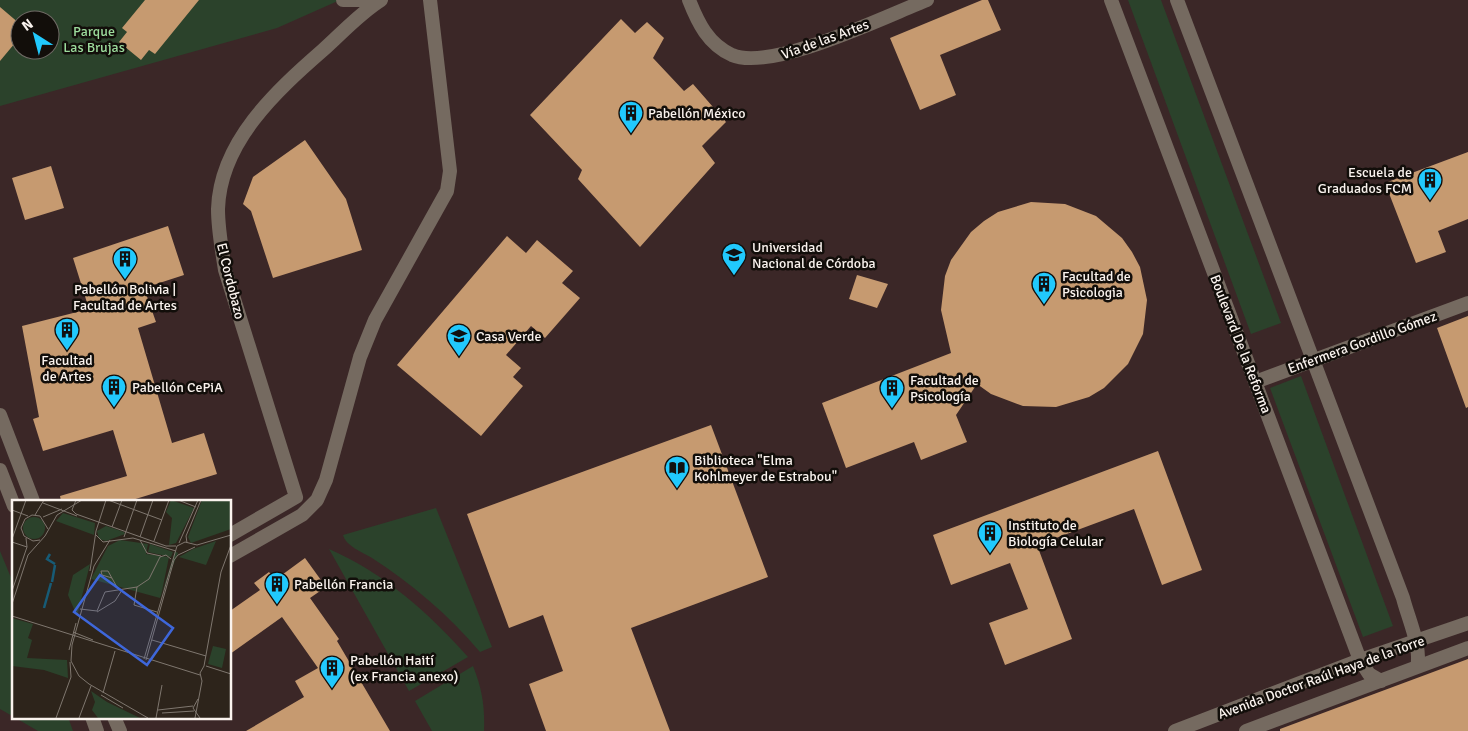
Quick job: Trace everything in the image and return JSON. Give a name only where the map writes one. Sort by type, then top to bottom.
[{"type":"street","points":[[343,0],[380,0]]},
{"type":"street","name":"El Cordobazo","points":[[302,515],[225,270],[219,234],[218,207],[224,176],[238,143],[262,109],[302,68],[380,0]]},
{"type":"street","points":[[231,555],[302,515],[317,500],[326,480],[360,357],[375,320],[447,192],[450,171],[430,0]]},
{"type":"street","name":"Vía de las Artes","points":[[689,0],[703,32],[721,48],[734,56],[758,58],[775,57],[800,50],[927,0]]},
{"type":"street","name":"Boulevard De la Reforma","points":[[1111,0],[1360,660],[1369,674],[1381,681]]},
{"type":"street","points":[[1178,0],[1312,361],[1403,598],[1420,659],[1418,667]]},
{"type":"street","name":"Enfermera Gordillo Gómez","points":[[1255,382],[1468,303]]},
{"type":"street","points":[[0,415],[33,500]]},
{"type":"street","points":[[0,470],[12,501]]},
{"type":"street","points":[[231,533],[296,497]]},
{"type":"street","name":"Avenida Doctor Raúl Haya de la Torre","points":[[1175,731],[1360,660],[1468,624]]},
{"type":"street","name":"Avenida Doctor Raúl Haya de la Torre","points":[[1246,731],[1468,648]]},
{"type":"street","points":[[92,718],[97,731]]},
{"type":"street","points":[[114,718],[120,731]]},
{"type":"shaded area","name":"Universidad Nacional de Córdoba","points":[[0,0],[1468,0],[1468,731],[0,731]]},
{"type":"green space","name":"Parque Las Brujas","points":[[0,0],[340,0],[277,28],[0,106]]},
{"type":"green space","points":[[1128,0],[1161,0],[1281,323],[1251,334]]},
{"type":"green space","points":[[1301,376],[1393,626],[1363,637],[1270,388]]},
{"type":"green space","points":[[436,508],[492,647],[480,652],[456,626],[415,589],[387,568],[351,546],[343,535]]},
{"type":"green space","points":[[329,549],[368,570],[404,595],[438,625],[468,657],[409,691]]},
{"type":"green space","points":[[0,551],[12,580],[12,716],[0,709]]},
{"type":"green space","points":[[473,666],[482,698],[484,731],[432,731],[415,701]]},
{"type":"green space","points":[[16,718],[68,718],[73,731],[38,731]]},
{"type":"building","points":[[145,0],[199,0],[155,54],[149,50],[141,60],[119,42],[127,32],[122,28]]},
{"type":"building","points":[[982,0],[988,0],[1001,30],[940,55],[956,95],[920,110],[890,38]]},
{"type":"building","points":[[0,7],[10,16],[10,49],[0,61]]},
{"type":"building","name":"Pabellón México","points":[[621,19],[635,33],[647,22],[664,38],[653,58],[684,91],[693,84],[726,122],[702,146],[715,163],[640,247],[578,179],[582,170],[530,115]]},
{"type":"building","points":[[305,140],[346,199],[362,250],[273,278],[251,211],[243,204],[253,177]]},
{"type":"building","name":"Escuela de Graduados FCM","points":[[1468,152],[1468,219],[1438,231],[1446,252],[1416,263],[1385,183]]},
{"type":"building","points":[[51,166],[64,208],[25,220],[12,178]]},
{"type":"building","name":"Facultad de Psicologia","points":[[1031,202],[1065,204],[1096,216],[1122,238],[1132,252],[1140,267],[1147,300],[1143,334],[1128,364],[1104,388],[1089,397],[1056,407],[1023,406],[991,394],[977,384],[956,415],[967,442],[921,460],[914,442],[846,468],[822,403],[951,353],[941,310],[945,276],[951,260],[971,232],[984,221],[998,212]]},
{"type":"building","points":[[168,226],[184,275],[144,288],[156,322],[138,328],[172,443],[204,433],[217,474],[132,500],[61,500],[60,496],[127,476],[113,430],[43,451],[33,419],[39,417],[22,326],[89,309],[73,258]]},
{"type":"building","name":"Casa Verde","points":[[507,236],[526,253],[537,240],[573,271],[562,283],[580,298],[545,338],[531,326],[506,355],[521,368],[513,377],[523,386],[481,436],[397,365]]},
{"type":"building","points":[[857,275],[888,284],[877,308],[849,299]]},
{"type":"building","points":[[1468,316],[1468,407],[1466,408],[1437,328]]},
{"type":"building","points":[[711,425],[768,577],[631,628],[670,731],[546,731],[529,684],[563,671],[543,615],[509,628],[467,514]]},
{"type":"building","name":"Instituto de Biología Celular","points":[[1158,451],[1202,570],[1162,585],[1134,509],[1037,545],[1072,639],[1005,665],[989,623],[1028,609],[1010,563],[951,585],[933,535]]},
{"type":"building","points":[[305,558],[326,587],[310,598],[339,639],[337,641],[390,731],[246,731],[304,697],[295,681],[318,668],[282,617],[231,653],[231,610],[260,590],[254,583],[269,572],[275,580]]},
{"type":"building","points":[[1468,659],[1468,731],[1280,731],[1280,729]]},
{"type":"place","name":"Pabellón México","points":[[631,134]]},
{"type":"place","name":"Escuela de Graduados FCM","points":[[1430,201]]},
{"type":"place","name":"Universidad Nacional de Córdoba","points":[[734,276]]},
{"type":"place","name":"Pabellón Bolivia | Facultad de Artes","points":[[125,280]]},
{"type":"place","name":"Facultad de Psicologia","points":[[1044,305]]},
{"type":"place","name":"Facultad de Artes","points":[[67,351]]},
{"type":"place","name":"Casa Verde","points":[[459,357]]},
{"type":"place","name":"Pabellón CePiA","points":[[114,408]]},
{"type":"place","name":"Facultad de Psicología","points":[[892,409]]},
{"type":"place","name":"Biblioteca \"Elma Kohlmeyer de Estrabou\"","points":[[677,489]]},
{"type":"place","name":"Instituto de Biología Celular","points":[[990,554]]},
{"type":"place","name":"Pabellón Francia","points":[[277,605]]},
{"type":"place","name":"Pabellón Haití (ex Francia anexo)","points":[[332,689]]}]
